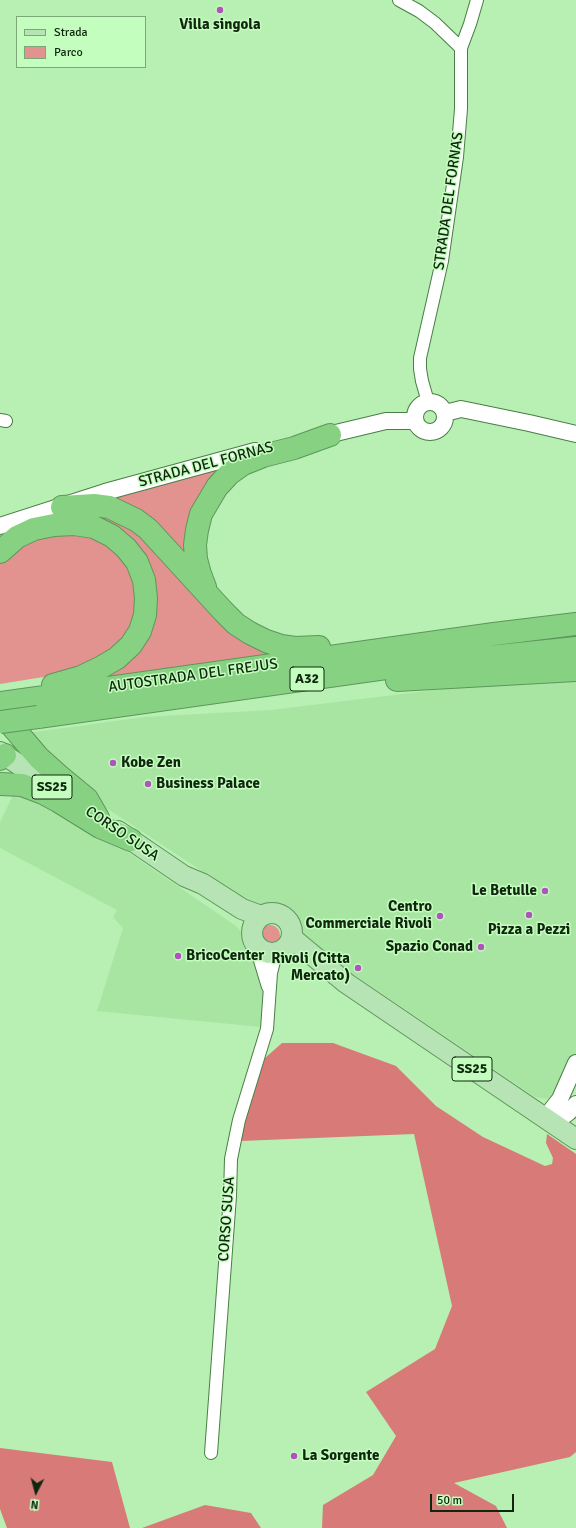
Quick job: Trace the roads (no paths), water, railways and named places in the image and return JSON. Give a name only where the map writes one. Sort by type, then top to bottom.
[{"type":"highway","points":[[208,595],[196,559],[195,545],[201,514],[217,487],[243,464],[263,456],[294,448],[330,435]]},
{"type":"highway","points":[[62,506],[94,504],[109,507],[136,520],[148,529],[236,624],[250,633],[273,643],[295,648],[310,648],[455,630],[494,634]]},
{"type":"highway","points":[[0,552],[17,537],[34,529],[54,525],[74,524],[94,527],[112,536],[137,562],[144,580],[146,598],[145,615],[140,631],[131,645],[117,658],[81,677],[10,697]]},
{"type":"highway","name":"AUTOSTRADA DEL FREJUS","points":[[10,697],[576,624]]},
{"type":"highway","name":"AUTOSTRADA DEL FREJUS","points":[[0,722],[393,667],[576,648]]},
{"type":"highway","points":[[271,684],[313,688],[376,681],[576,670]]},
{"type":"highway","points":[[0,712],[39,758],[87,799],[98,818]]},
{"type":"highway","points":[[0,784],[22,786],[43,793],[100,827],[131,840]]},
{"type":"main road","name":"CORSO SUSA","points":[[2,755],[184,876],[203,884],[242,909],[256,931]]},
{"type":"main road","name":"SS25","points":[[284,947],[291,926],[284,916],[273,913],[256,931],[264,952],[284,947],[346,983],[576,1139]]},
{"type":"street","points":[[399,0],[420,11],[461,48]]},
{"type":"street","name":"STRADA DEL FORNAS","points":[[428,402],[422,381],[420,358],[442,261],[457,157],[462,108],[461,48],[477,0]]},
{"type":"street","points":[[428,402],[437,403],[445,413],[444,423],[436,431],[426,432],[418,426],[415,416],[419,407],[428,402]]},
{"type":"street","points":[[445,413],[461,409],[529,422],[576,434]]},
{"type":"street","name":"STRADA DEL FORNAS","points":[[0,526],[139,482],[266,448],[330,435],[386,421],[416,421]]},
{"type":"street","name":"CORSO SUSA","points":[[256,931],[269,990]]},
{"type":"street","name":"CORSO SUSA","points":[[211,1453],[230,1196],[231,1159],[239,1120],[267,1029],[271,973],[284,947]]},
{"type":"street","points":[[545,1118],[560,1099],[576,1063]]},
{"type":"street","points":[[545,1118],[565,1115],[576,1104]]},
{"type":"place","name":"Villa singola","points":[[220,10]]},
{"type":"place","name":"Kobe Zen","points":[[113,763]]},
{"type":"place","name":"Business Palace","points":[[148,784]]},
{"type":"place","name":"Le Betulle","points":[[545,891]]},
{"type":"place","name":"Pizza a Pezzi","points":[[529,915]]},
{"type":"place","name":"Centro Commerciale Rivoli","points":[[440,916]]},
{"type":"place","name":"Spazio Conad","points":[[481,947]]},
{"type":"place","name":"BricoCenter","points":[[178,956]]},
{"type":"place","name":"Rivoli (Citta Mercato)","points":[[358,968]]},
{"type":"place","name":"La Sorgente","points":[[294,1456]]}]
